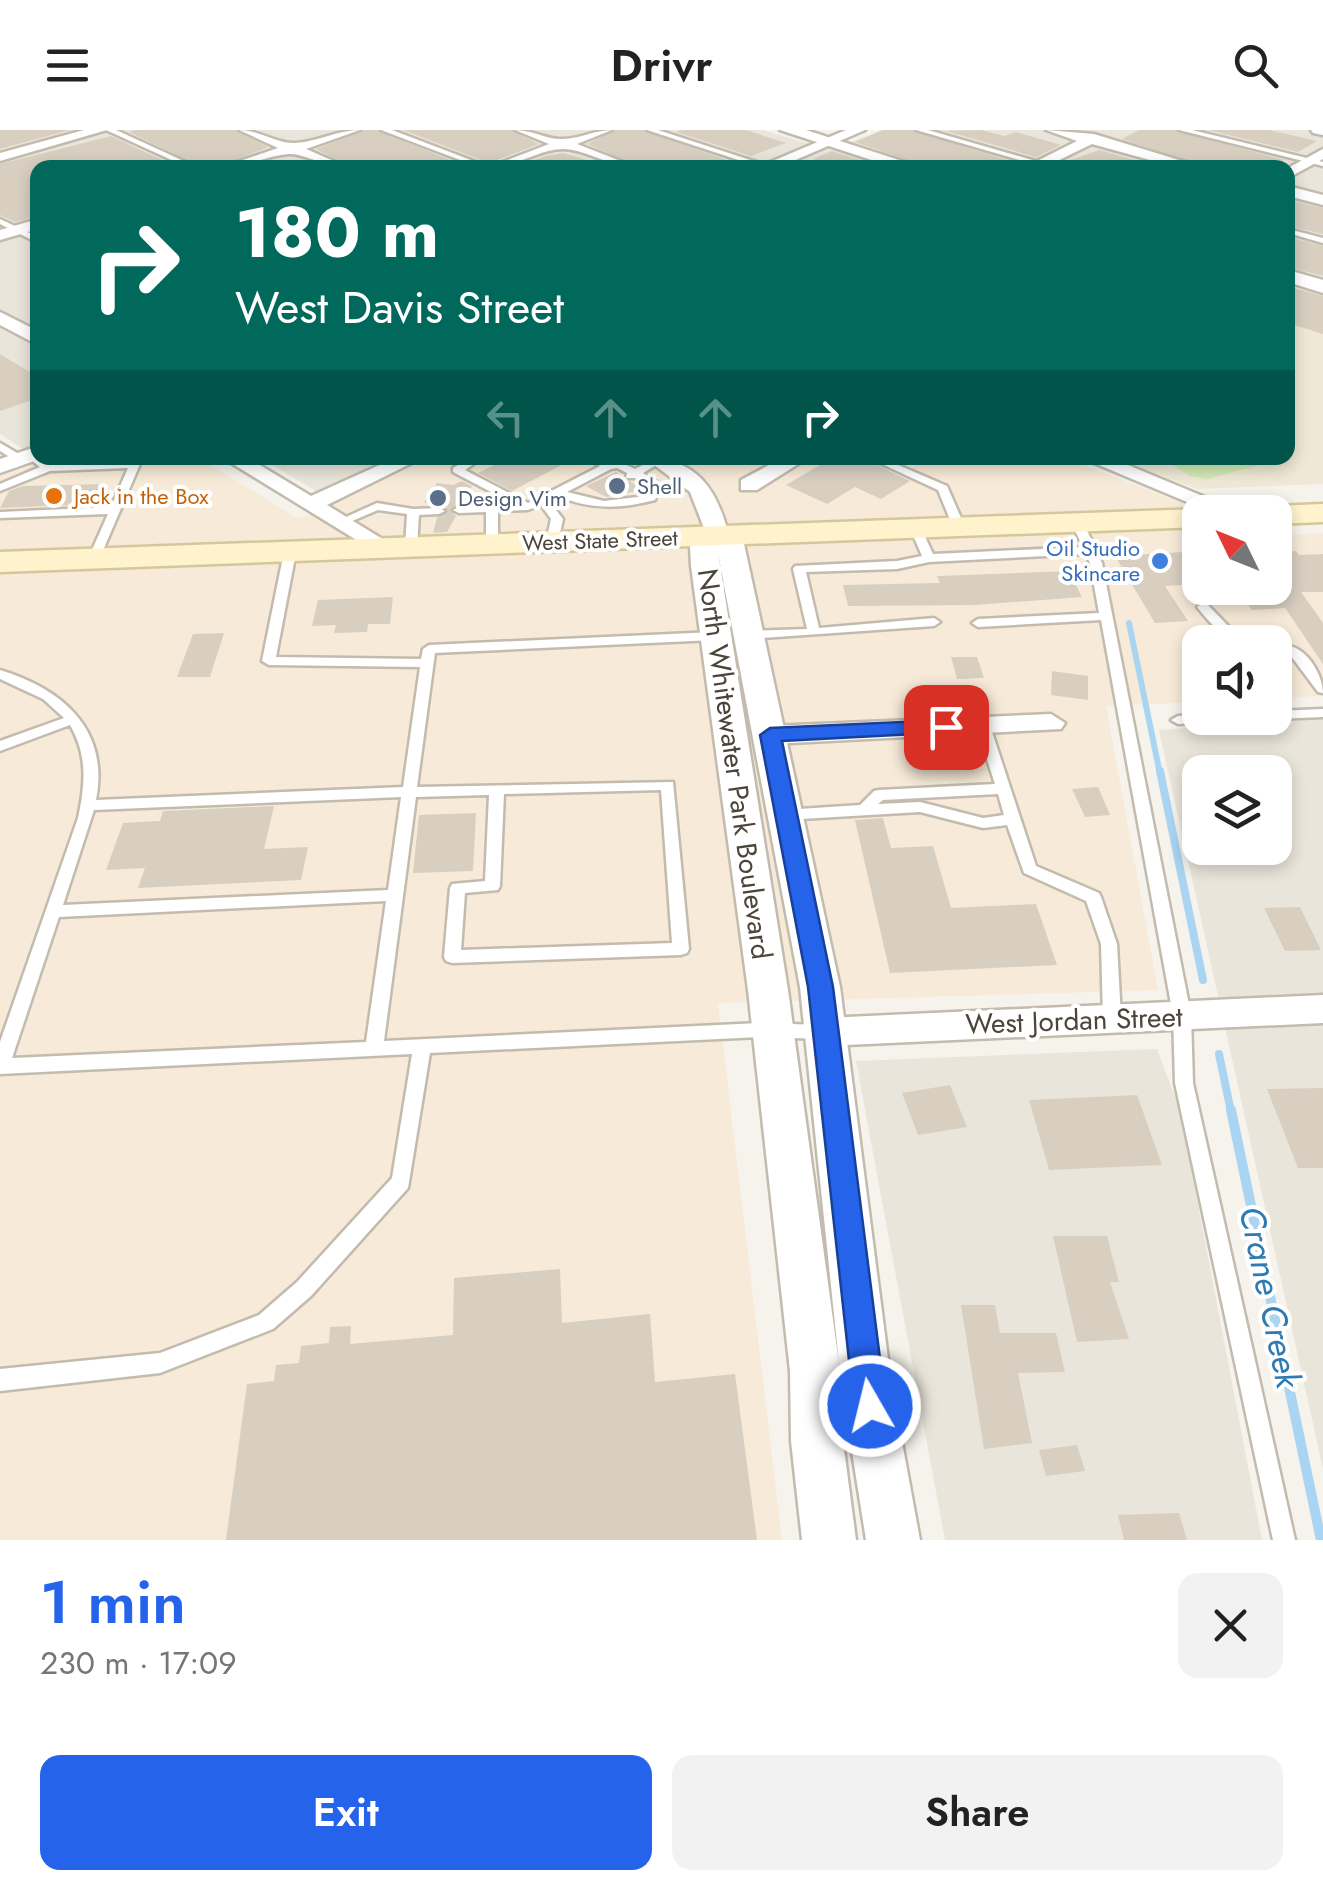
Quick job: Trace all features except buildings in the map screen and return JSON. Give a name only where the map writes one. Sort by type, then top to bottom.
[{"type":"main road","points":[[1292,514],[1323,513]]},
{"type":"main road","name":"West State Street","points":[[0,562],[916,528],[959,527],[1083,536],[1182,521]]},
{"type":"street","points":[[0,144],[8,154],[100,130]]},
{"type":"street","points":[[246,130],[323,160]]},
{"type":"street","points":[[252,160],[352,130]]},
{"type":"street","points":[[522,130],[609,160]]},
{"type":"street","points":[[516,160],[605,130]]},
{"type":"street","points":[[788,130],[889,160]]},
{"type":"street","points":[[784,160],[858,130]]},
{"type":"street","points":[[1053,130],[1167,160]]},
{"type":"street","points":[[1046,160],[1110,130]]},
{"type":"street","points":[[1295,171],[1319,159]]},
{"type":"street","points":[[1295,192],[1323,200]]},
{"type":"street","points":[[1295,278],[1323,286]]},
{"type":"street","points":[[0,317],[19,328]]},
{"type":"street","points":[[246,465],[341,522],[396,548]]},
{"type":"street","points":[[311,504],[396,465]]},
{"type":"street","points":[[669,465],[700,486],[710,501],[717,536]]},
{"type":"street","points":[[749,485],[785,465]]},
{"type":"street","points":[[1110,465],[1187,495]]},
{"type":"street","name":"North Whitewater Park Boulevard","points":[[717,536],[704,547],[730,635],[770,735],[820,987],[866,1382],[892,1540]]},
{"type":"street","name":"North Whitewater Park Boulevard","points":[[730,635],[771,1030],[815,1371],[817,1441],[829,1540]]},
{"type":"street","points":[[770,735],[1051,723]]},
{"type":"street","name":"West Jordan Street","points":[[826,1032],[1323,1009]]},
{"type":"lane","points":[[110,130],[178,160]]},
{"type":"lane","points":[[385,130],[469,160]]},
{"type":"lane","points":[[651,130],[745,160]]},
{"type":"lane","points":[[920,130],[1019,160]]},
{"type":"lane","points":[[1182,130],[1319,159]]},
{"type":"lane","points":[[0,221],[8,232]]},
{"type":"lane","points":[[1295,234],[1323,241]]},
{"type":"lane","points":[[0,446],[27,461],[0,488]]},
{"type":"lane","points":[[94,559],[135,465]]},
{"type":"lane","points":[[464,465],[457,470],[528,507]]},
{"type":"lane","points":[[459,510],[528,507],[609,466],[619,465],[654,484],[651,498],[623,505],[582,503],[558,492]]},
{"type":"lane","points":[[632,475],[648,465]]},
{"type":"lane","points":[[890,465],[943,488],[959,527]]},
{"type":"lane","points":[[582,503],[600,493]]},
{"type":"lane","points":[[542,499],[557,519],[552,542]]},
{"type":"lane","points":[[341,522],[378,506],[413,512],[439,511]]},
{"type":"lane","points":[[492,508],[492,544]]},
{"type":"lane","points":[[0,515],[114,510]]},
{"type":"lane","points":[[396,548],[413,512]]},
{"type":"lane","points":[[916,528],[930,558]]},
{"type":"lane","points":[[814,632],[798,569],[897,564],[1083,536],[1106,616],[1182,1015],[1184,1084],[1284,1540]]},
{"type":"lane","points":[[290,552],[269,661],[427,662]]},
{"type":"lane","points":[[1204,608],[1221,625]]},
{"type":"lane","points":[[978,623],[1106,616]]},
{"type":"lane","points":[[374,1048],[429,650],[814,632],[934,622]]},
{"type":"lane","points":[[1292,652],[1323,689]]},
{"type":"lane","points":[[0,674],[35,688],[74,719],[88,741],[93,762],[89,805],[0,1066],[771,1030],[826,1032]]},
{"type":"lane","points":[[1292,715],[1323,713]]},
{"type":"lane","points":[[0,746],[74,719]]},
{"type":"lane","points":[[1178,720],[1182,720]]},
{"type":"lane","points":[[983,726],[1029,870],[1093,897],[1109,944],[1112,1018]]},
{"type":"lane","points":[[89,805],[296,792],[409,794],[497,790],[668,785],[681,948],[452,957],[458,888],[492,886],[497,790]]},
{"type":"lane","points":[[864,810],[879,795],[1003,789]]},
{"type":"lane","points":[[784,815],[920,807],[982,823],[1012,819]]},
{"type":"lane","points":[[53,911],[395,895]]},
{"type":"lane","points":[[0,1380],[146,1366],[266,1322],[304,1289],[401,1182],[422,1046]]},
{"type":"shaded area","points":[[0,130],[762,130],[865,160],[30,160],[30,450],[26,451],[0,434]]},
{"type":"shaded area","points":[[882,130],[1323,130],[1323,279],[1295,271],[1295,160],[914,160],[851,142]]},
{"type":"shaded area","points":[[1295,288],[1323,296],[1323,484],[1197,489],[1133,465],[1295,465]]},
{"type":"shaded area","points":[[0,457],[19,470],[33,465],[210,465],[299,519],[415,465],[869,465],[897,477],[917,465],[1083,465],[1182,503],[1182,605],[1292,605],[1292,534],[1323,533],[1323,696],[1292,697],[1292,625],[1182,625],[1182,703],[1106,706],[1158,990],[718,1003],[782,1540],[0,1540]]},
{"type":"shaded area","points":[[273,465],[375,465],[317,492]]},
{"type":"shaded area","points":[[1323,718],[1323,1469],[1189,865],[1292,865],[1292,755],[1182,755],[1182,834],[1159,730],[1182,728],[1182,735],[1292,735],[1292,720]]},
{"type":"shaded area","points":[[1157,1049],[1180,1110],[1262,1540],[945,1540],[856,1061]]},
{"type":"green space","points":[[1173,465],[1260,465],[1207,479],[1190,476]]},
{"type":"waterway","name":"Crane Creek","points":[[1129,623],[1160,774]]},
{"type":"waterway","name":"Crane Creek","points":[[1160,771],[1203,980]]},
{"type":"waterway","name":"Crane Creek","points":[[1219,1054],[1231,1112]]},
{"type":"waterway","name":"Crane Creek","points":[[1231,1110],[1321,1540]]},
{"type":"place","name":"Shell","points":[[617,486]]},
{"type":"place","name":"Jack in the Box","points":[[54,496]]},
{"type":"place","name":"Design Vim","points":[[438,498]]},
{"type":"place","name":"Oil Studio Skincare","points":[[1160,561]]},
{"type":"route","points":[[870,1406],[820,987],[770,735],[946,727]]}]
